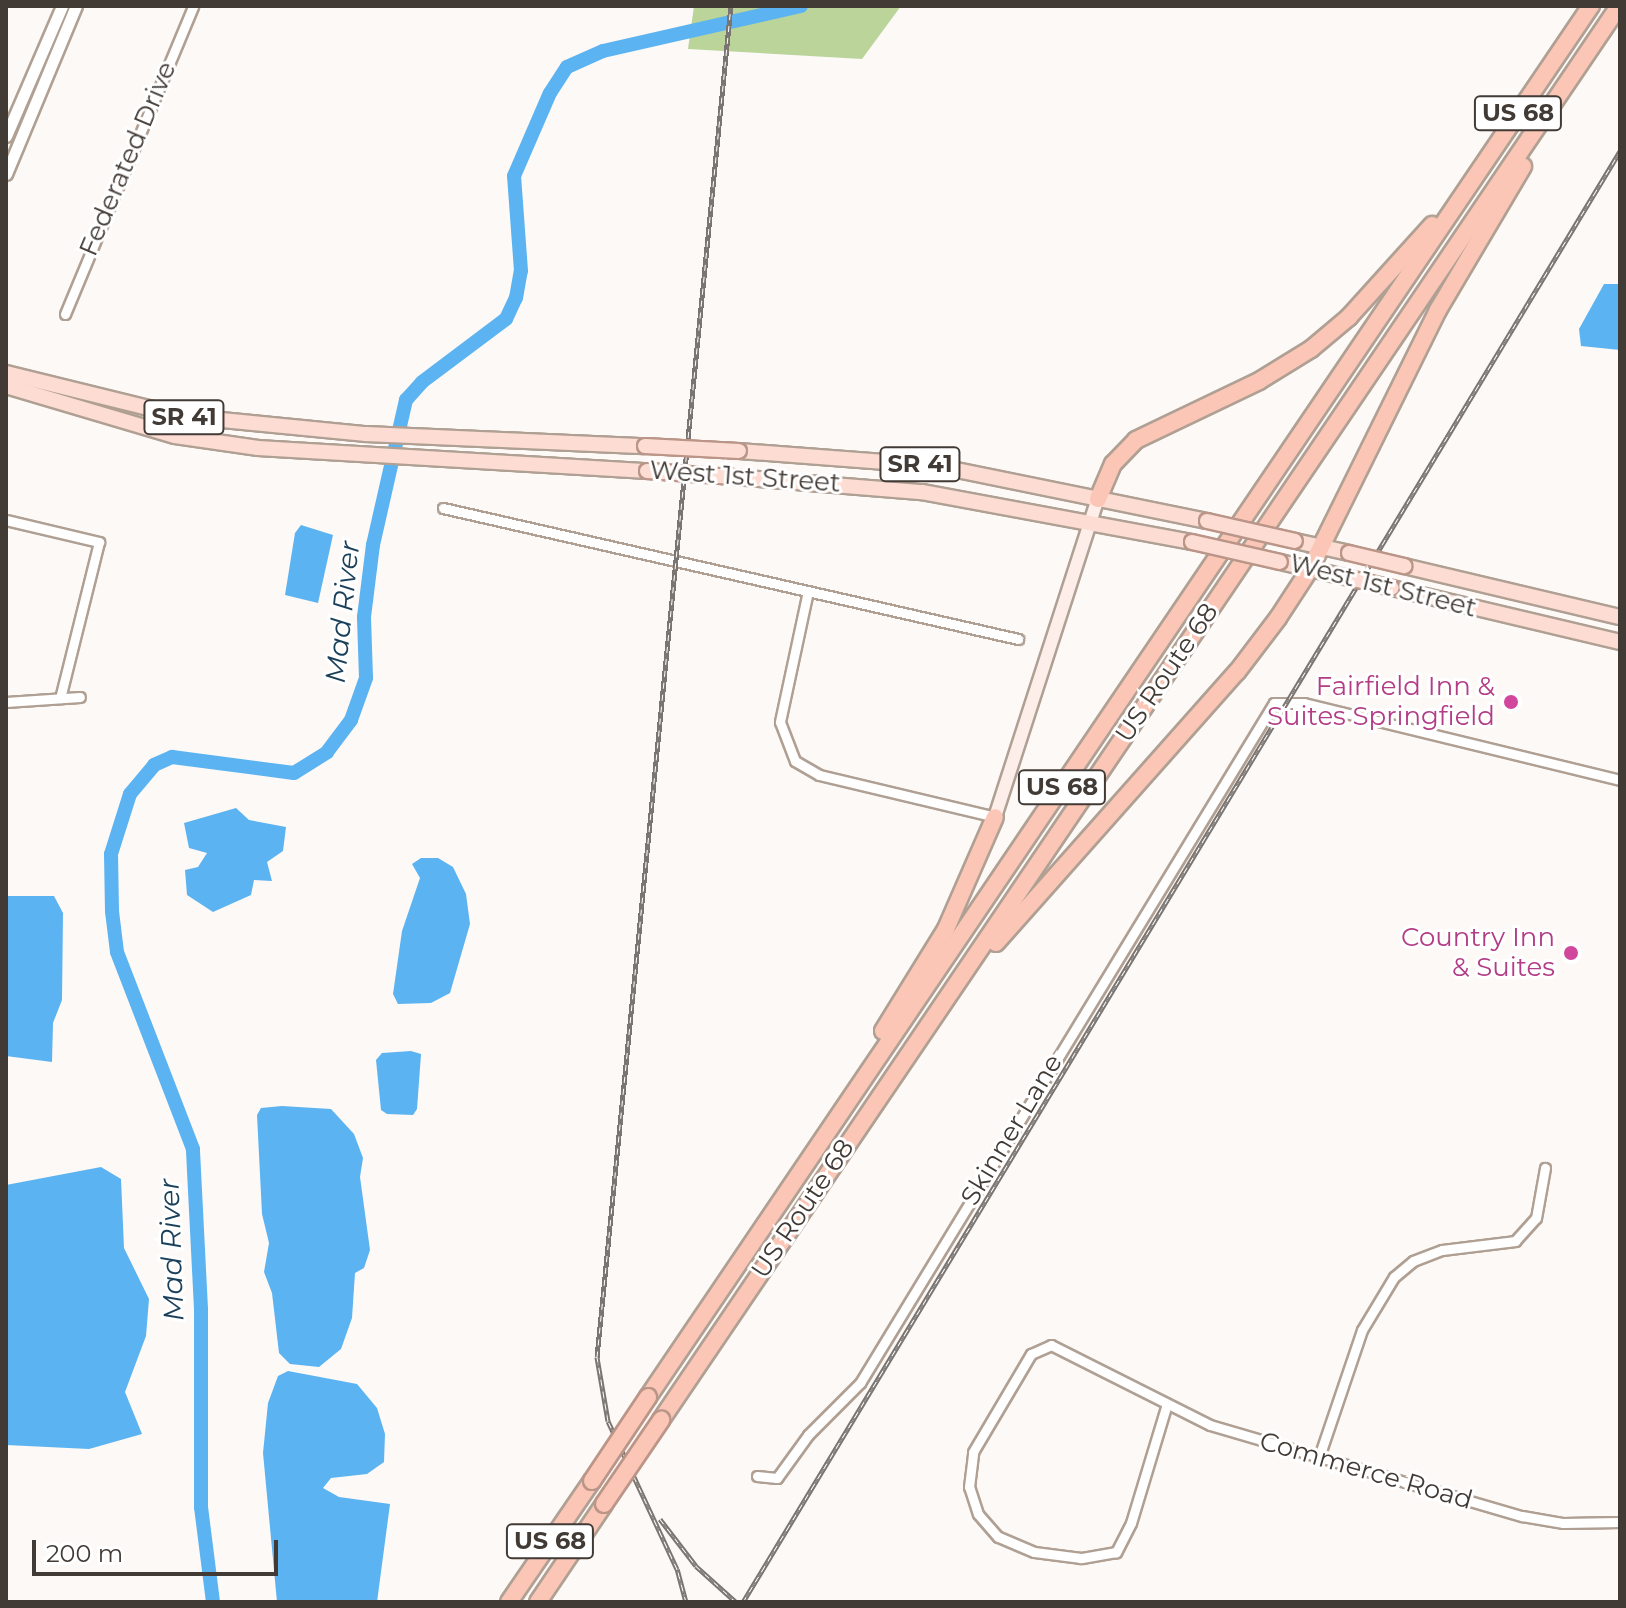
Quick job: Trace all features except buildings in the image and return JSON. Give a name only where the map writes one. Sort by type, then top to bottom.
[{"type":"highway","name":"US Route 68","points":[[509,1602],[1591,6]]},
{"type":"highway","name":"US Route 68","points":[[538,1602],[1615,12]]},
{"type":"highway","points":[[947,997],[1237,672],[1310,569],[1462,266],[1615,12]]},
{"type":"highway","points":[[1098,499],[1113,464],[1136,440],[1259,381],[1332,333],[1475,176]]},
{"type":"highway","points":[[826,1134],[946,929],[995,817]]},
{"type":"main road","name":"West 1st Street","points":[[6,373],[181,416],[366,434],[739,451],[937,466],[1207,521],[1620,617]]},
{"type":"main road","name":"West 1st Street","points":[[6,386],[175,436],[363,455],[647,471],[922,492],[1192,542],[1620,642]]},
{"type":"main road","points":[[995,817],[1098,499]]},
{"type":"street","points":[[6,136],[62,6]]},
{"type":"street","points":[[6,174],[76,6]]},
{"type":"street","name":"Federated Drive","points":[[65,314],[193,6]]},
{"type":"street","points":[[443,508],[1018,639]]},
{"type":"street","points":[[6,532],[8,521],[99,542],[60,698]]},
{"type":"street","points":[[808,591],[780,722],[795,761],[819,775],[995,817]]},
{"type":"street","points":[[6,702],[80,697]]},
{"type":"street","name":"Skinner Lane","points":[[757,1476],[777,1478],[808,1435],[860,1383],[1268,708],[1288,700],[1620,780]]},
{"type":"street","points":[[1319,1457],[1357,1342],[1394,1277],[1413,1261],[1442,1250],[1515,1241],[1536,1218],[1545,1168]]},
{"type":"street","name":"Commerce Road","points":[[1166,1407],[1131,1523],[1116,1552],[1099,1557],[1054,1556],[998,1537],[983,1522],[972,1498],[970,1463],[1031,1354],[1043,1346],[1059,1346],[1166,1407],[1319,1457],[1534,1519],[1620,1522]]},
{"type":"green space","points":[[694,6],[901,6],[862,59],[688,49]]},
{"type":"water","points":[[1604,284],[1620,284],[1620,350],[1581,346],[1579,329]]},
{"type":"water","points":[[301,525],[333,535],[318,603],[285,595],[295,533]]},
{"type":"water","points":[[236,808],[249,820],[286,827],[283,851],[267,862],[272,881],[254,880],[251,895],[213,912],[187,895],[185,870],[198,867],[207,853],[189,848],[184,823]]},
{"type":"water","points":[[421,858],[438,858],[453,867],[466,894],[470,924],[450,993],[431,1003],[398,1004],[393,994],[402,931],[420,878],[412,864]]},
{"type":"water","points":[[6,896],[54,896],[63,913],[62,1000],[53,1023],[52,1062],[6,1056]]},
{"type":"water","points":[[411,1051],[421,1054],[417,1109],[413,1115],[387,1114],[381,1110],[376,1060],[382,1053]]},
{"type":"water","points":[[261,1108],[331,1109],[354,1134],[363,1158],[360,1177],[370,1250],[364,1268],[355,1273],[352,1318],[341,1349],[319,1367],[290,1364],[279,1353],[272,1293],[264,1272],[269,1243],[262,1214],[257,1115]]},
{"type":"water","points":[[101,1167],[121,1179],[124,1248],[149,1299],[146,1336],[125,1392],[142,1434],[89,1449],[6,1445],[6,1185]]},
{"type":"water","points":[[288,1371],[357,1384],[377,1408],[385,1434],[384,1462],[367,1474],[331,1478],[323,1488],[339,1497],[390,1504],[377,1602],[277,1602],[263,1453],[268,1403],[278,1376]]},
{"type":"waterway","name":"Mad River","points":[[213,1602],[201,1507],[201,1309],[193,1149],[117,952],[112,911],[111,854],[130,794],[154,765],[172,757],[294,773],[327,752],[351,720],[366,678],[364,617],[373,545],[406,400],[422,382],[506,319],[516,298],[521,271],[514,176],[550,93],[567,67],[603,51],[801,6]]},
{"type":"railway","points":[[686,1602],[677,1569],[608,1421],[597,1357],[731,6]]},
{"type":"railway","points":[[743,1602],[1620,151]]},
{"type":"railway","points":[[660,1519],[696,1566],[736,1602]]},
{"type":"place","name":"Fairfield Inn & Suites Springfield","points":[[1511,702]]},
{"type":"place","name":"Country Inn & Suites","points":[[1571,953]]}]
